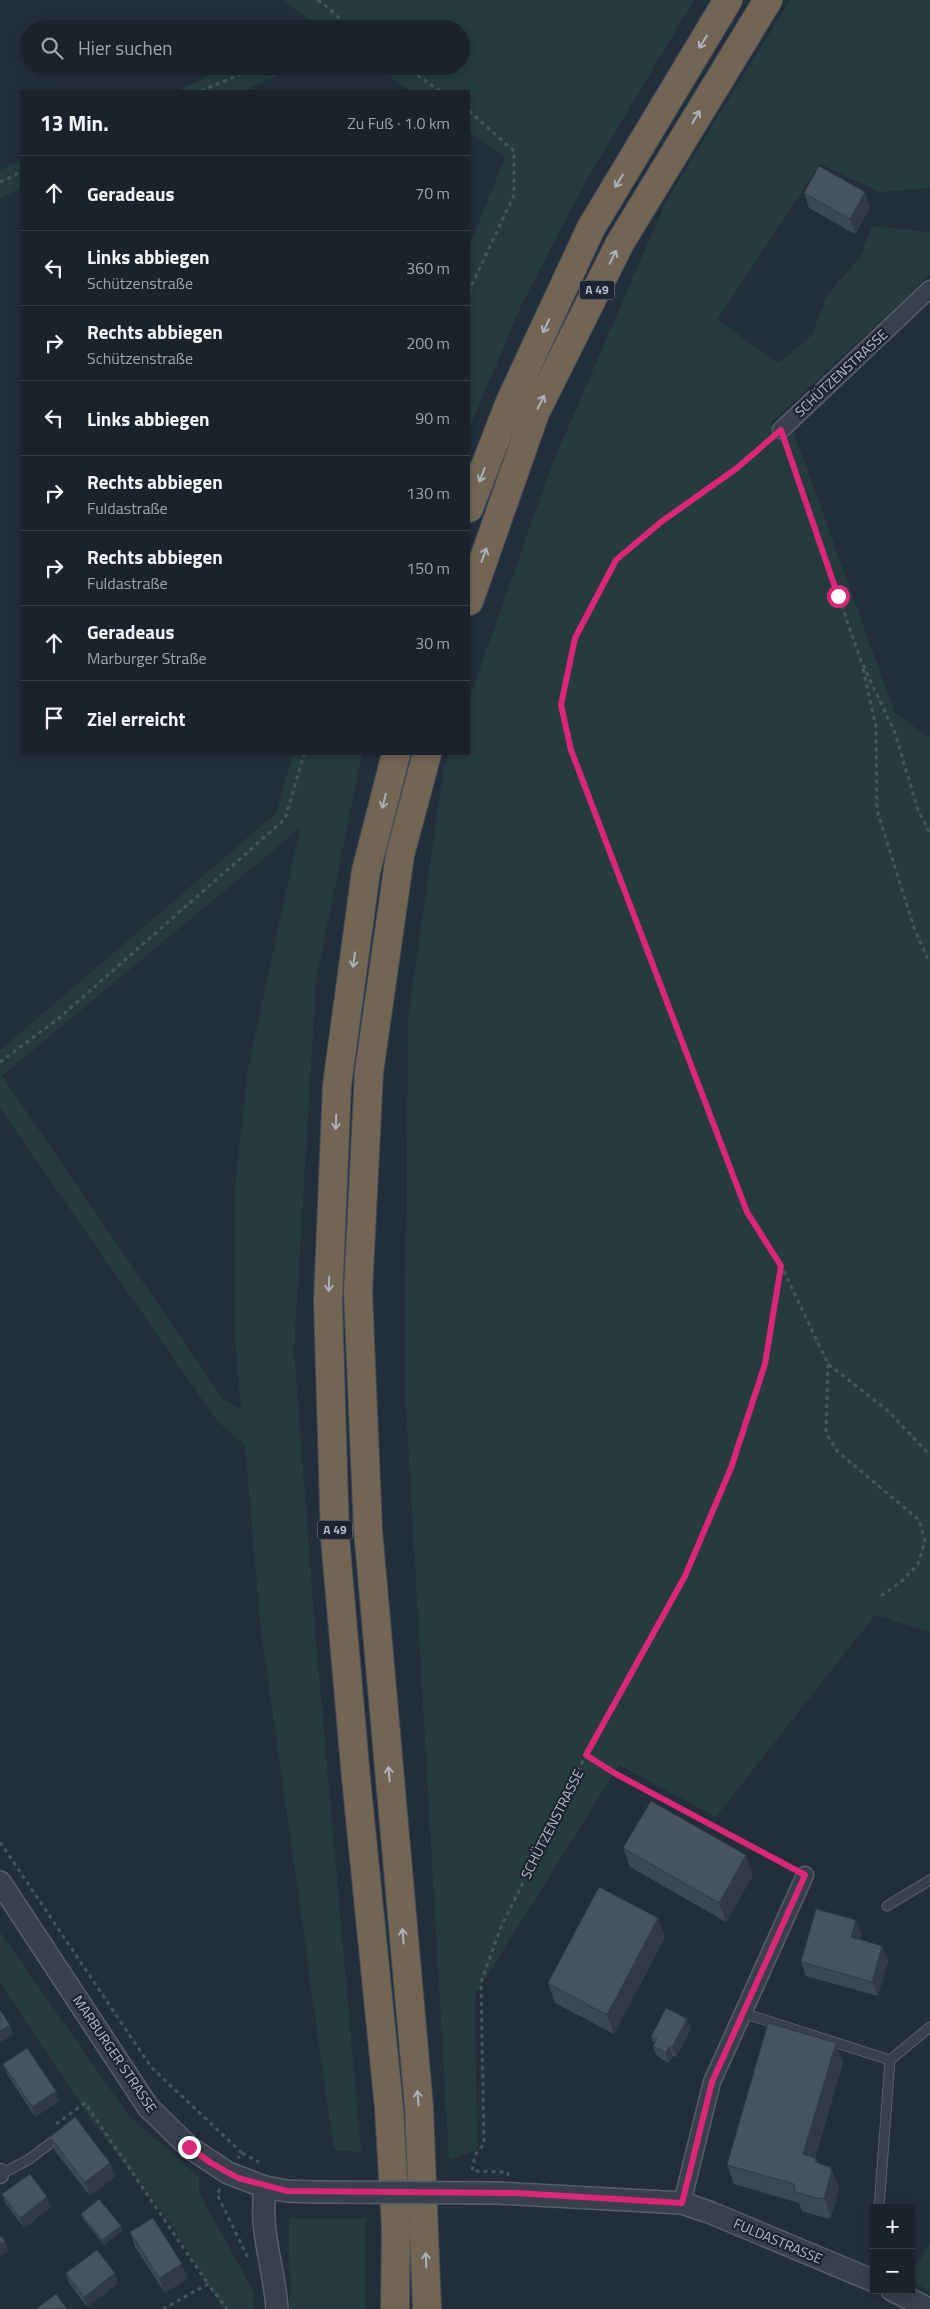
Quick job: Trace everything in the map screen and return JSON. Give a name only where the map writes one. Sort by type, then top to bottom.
[{"type":"highway","name":"A 49","points":[[470,505],[510,402],[591,228],[728,0]]},
{"type":"highway","name":"A 49","points":[[470,598],[535,413],[620,243],[768,0]]},
{"type":"highway","name":"A 49","points":[[396,755],[366,871],[337,1086],[328,1301],[335,1538],[356,1778],[389,2108],[396,2228],[396,2309]]},
{"type":"highway","name":"A 49","points":[[427,755],[400,854],[369,1072],[358,1292],[368,1530],[419,2107],[427,2309]]},
{"type":"street","name":"SCHÜTZENSTRASSE","points":[[781,430],[930,289]]},
{"type":"street","points":[[682,2203],[712,2082],[805,1875]]},
{"type":"street","name":"MARBURGER STRASSE","points":[[0,1882],[148,2107],[189,2147],[228,2173],[265,2187]]},
{"type":"street","points":[[265,2187],[263,2227],[266,2250],[275,2279],[277,2309]]},
{"type":"street","name":"FULDASTRASSE","points":[[265,2187],[287,2191],[498,2193],[682,2203],[709,2212],[870,2279]]},
{"type":"street","points":[[900,2294],[929,2309]]},
{"type":"lane","points":[[887,1906],[930,1880]]},
{"type":"lane","points":[[743,2012],[890,2060]]},
{"type":"lane","points":[[879,2204],[890,2060],[930,2027]]},
{"type":"lane","points":[[0,2174],[28,2160],[65,2132]]},
{"type":"path","points":[[318,0],[340,20]]},
{"type":"path","points":[[203,90],[239,75]]},
{"type":"path","points":[[417,75],[439,90]]},
{"type":"path","points":[[470,112],[514,151],[514,195],[470,289]]},
{"type":"path","points":[[0,182],[20,172]]},
{"type":"path","points":[[930,834],[918,810],[895,733],[861,661],[781,430],[737,468],[661,522],[616,560],[575,638],[561,705],[574,759],[747,1212],[781,1266],[828,1364],[887,1410],[930,1455]]},
{"type":"path","points":[[861,661],[876,727],[877,810],[915,931],[930,964]]},
{"type":"path","points":[[0,1062],[58,1019],[285,819],[304,755]]},
{"type":"path","name":"SCHÜTZENSTRASSE","points":[[472,2171],[475,2155],[484,2144],[481,1982],[500,1927],[586,1755],[685,1576],[731,1468],[765,1364],[781,1266]]},
{"type":"path","points":[[828,1364],[826,1433],[837,1451],[919,1520],[926,1541],[918,1564],[901,1582],[878,1598]]},
{"type":"path","points":[[586,1755],[616,1774],[805,1875]]},
{"type":"path","points":[[0,1842],[151,2066],[242,2153],[228,2173],[217,2194],[255,2272],[275,2279]]},
{"type":"path","points":[[53,2126],[85,2103],[227,2309]]},
{"type":"path","points":[[163,2309],[208,2284]]},
{"type":"green space","points":[[283,0],[694,0],[588,177],[521,306],[470,427],[470,244],[505,157],[470,133],[470,90],[410,90],[388,75],[470,75],[470,20],[310,20]]},
{"type":"green space","points":[[790,0],[930,0],[930,188],[879,192],[820,164],[717,320],[779,363],[811,336],[828,294],[861,256],[872,226],[930,232],[930,275],[770,424],[794,433],[895,713],[930,738],[930,1632],[875,1615],[716,1817],[619,1765],[475,1995],[477,2150],[449,2160],[405,1389],[408,1015],[444,767],[449,755],[470,755],[470,697],[551,467],[667,199]]},
{"type":"green space","points":[[211,75],[279,75],[245,90],[178,90]]},
{"type":"green space","points":[[20,161],[20,189],[0,198],[0,170]]},
{"type":"green space","points":[[293,755],[362,755],[316,981],[294,1351],[316,1642],[361,2152],[334,2150],[260,1622],[245,1445],[217,1421],[0,1108],[0,1050],[276,813]],"holes":[[[300,828],[248,1068],[234,1196],[234,1328],[241,1409],[223,1399],[2,1076]]]},
{"type":"green space","points":[[0,1932],[129,2116],[199,2177],[199,2193],[255,2294],[253,2309],[223,2309],[171,2224],[92,2121],[0,1982]]},
{"type":"green space","points":[[289,2218],[366,2218],[365,2309],[290,2309]]},
{"type":"green space","points":[[930,2244],[930,2293],[915,2282],[915,2268]]},
{"type":"building","points":[[819,166],[865,192],[850,219],[804,193]]},
{"type":"building","points":[[651,1801],[746,1855],[719,1903],[623,1848]]},
{"type":"building","points":[[599,1887],[658,1918],[607,2015],[548,1983]]},
{"type":"building","points":[[816,1909],[856,1920],[851,1937],[882,1946],[872,1982],[801,1962]]},
{"type":"building","points":[[666,2008],[687,2019],[672,2047],[669,2046],[666,2053],[653,2046],[657,2039],[651,2037]]},
{"type":"building","points":[[0,2010],[10,2025],[0,2031]]},
{"type":"building","points":[[768,2023],[836,2043],[803,2154],[816,2158],[815,2162],[830,2167],[832,2170],[824,2198],[821,2199],[795,2192],[794,2184],[727,2165]]},
{"type":"building","points":[[27,2048],[56,2091],[32,2107],[3,2064]]},
{"type":"building","points":[[75,2117],[110,2163],[85,2182],[50,2137]]},
{"type":"building","points":[[30,2174],[47,2197],[20,2218],[2,2194]]},
{"type":"building","points":[[99,2199],[121,2226],[102,2240],[81,2214]]},
{"type":"building","points":[[153,2218],[182,2264],[159,2278],[130,2232]]},
{"type":"building","points":[[0,2235],[5,2241],[0,2244]]},
{"type":"building","points":[[97,2250],[115,2273],[84,2297],[66,2273]]},
{"type":"building","points":[[56,2294],[67,2309],[36,2309]]},
{"type":"route","points":[[189,2147],[211,2163],[238,2178],[265,2187],[287,2191],[516,2193],[682,2203],[712,2082],[805,1875],[616,1774],[586,1755],[685,1576],[731,1468],[765,1364],[781,1266],[747,1212],[571,750],[561,705],[575,638],[616,560],[661,522],[737,468],[781,430],[838,596]]}]
